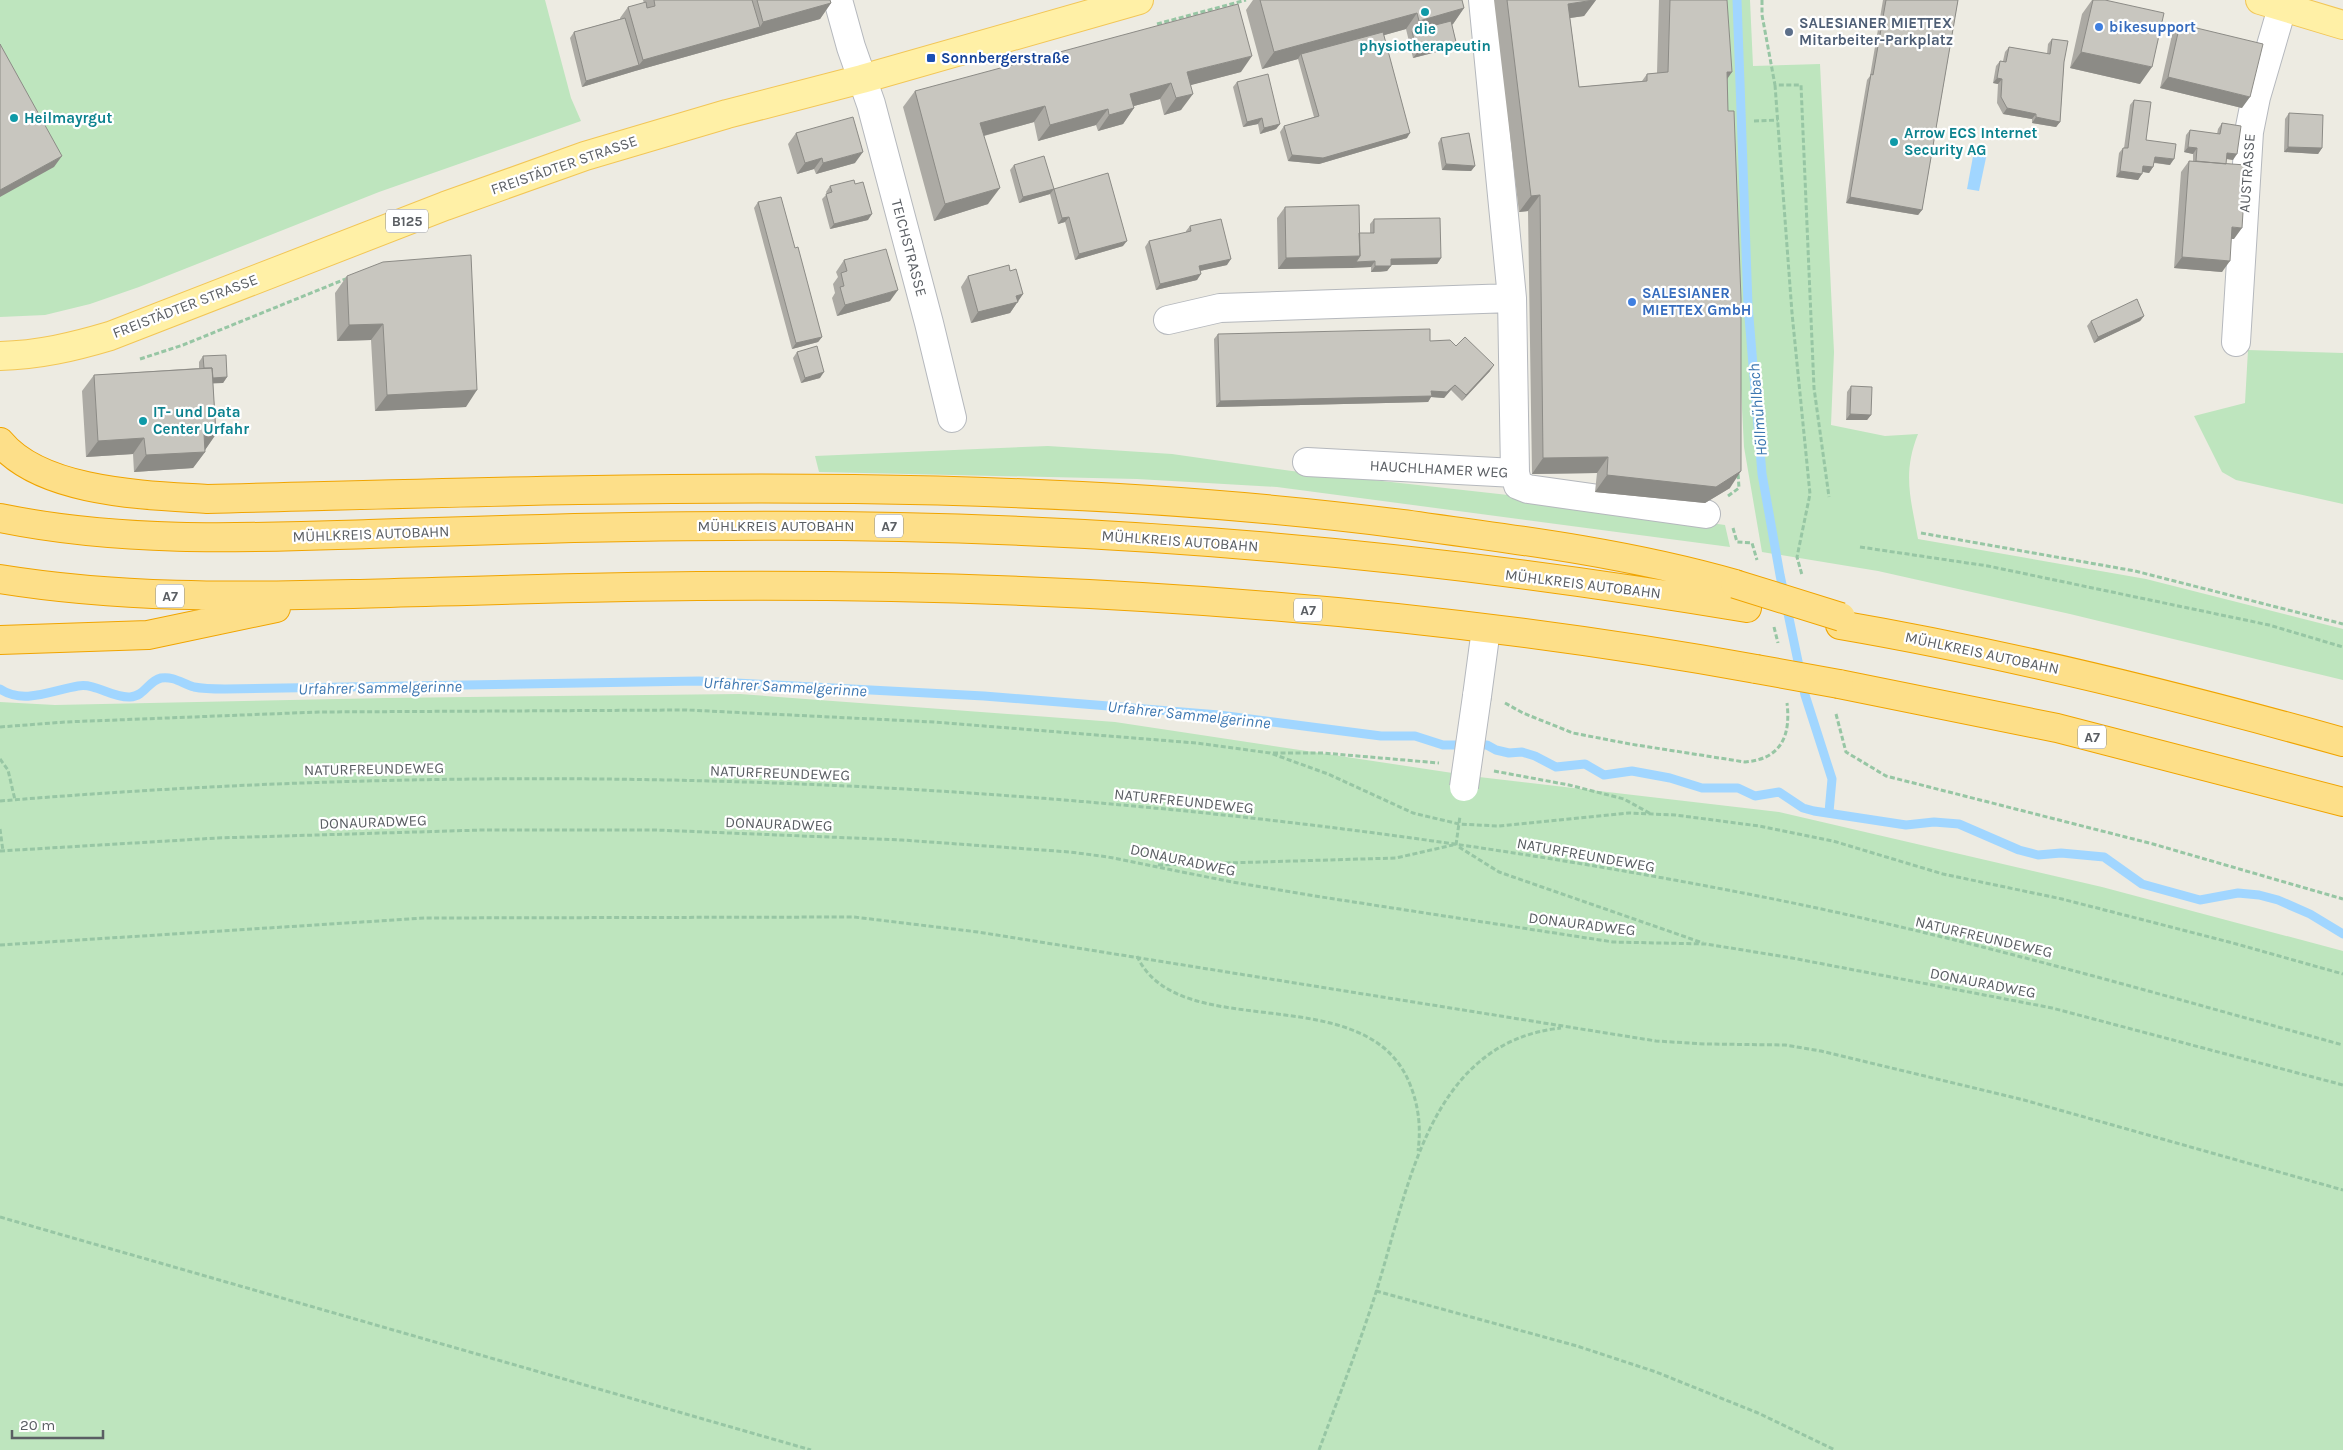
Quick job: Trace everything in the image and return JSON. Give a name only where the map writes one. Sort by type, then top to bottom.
[{"type":"highway","points":[[0,442],[21,460],[43,472],[73,482],[156,496],[207,499],[615,491],[849,489],[1016,493],[1164,500],[1319,514],[1520,540],[1681,568],[1735,584],[1841,621]]},
{"type":"highway","name":"MÜHLKREIS AUTOBAHN","points":[[0,518],[62,529],[126,536],[215,539],[716,526],[965,528],[1122,536],[1367,556],[1675,596],[1841,621],[2065,671],[2263,720],[2343,742]]},
{"type":"highway","name":"A7","points":[[0,579],[112,593],[212,597],[694,586],[856,586],[998,589],[1251,604],[1486,629],[1647,650],[1839,684],[2057,728],[2343,802]]},
{"type":"highway","points":[[0,640],[148,635],[340,594]]},
{"type":"main road","name":"FREISTÄDTER STRASSE","points":[[0,356],[30,355],[64,349],[110,336],[436,210],[585,156],[733,112],[862,79],[1139,0]]},
{"type":"main road","points":[[2271,4],[2343,25]]},
{"type":"street","points":[[838,0],[862,79]]},
{"type":"street","name":"HAUCHLHAMER WEG","points":[[1307,462],[1515,473],[1512,298],[1483,0]]},
{"type":"street","name":"AUSTRASSE","points":[[2236,342],[2249,132],[2271,4]]},
{"type":"street","name":"TEICHSTRASSE","points":[[862,79],[871,104],[927,314],[952,418]]},
{"type":"street","points":[[1168,320],[1220,308],[1512,298]]},
{"type":"street","points":[[1515,473],[1518,485],[1528,489],[1706,514]]},
{"type":"street","points":[[1464,787],[1486,629]]},
{"type":"path","points":[[1762,0],[1762,14],[1775,85],[1792,312],[1810,494],[1798,557],[1804,584]]},
{"type":"path","points":[[1775,85],[1801,84],[1814,388],[1829,497]]},
{"type":"path","points":[[1754,121],[1778,120]]},
{"type":"path","points":[[135,360],[191,342],[353,276]]},
{"type":"path","points":[[1706,514],[1739,488],[1738,464]]},
{"type":"path","points":[[1922,533],[2135,571],[2343,624]]},
{"type":"path","points":[[1736,538],[1737,542],[1752,543],[1757,561]]},
{"type":"path","points":[[1860,546],[2007,570],[2269,625],[2343,647]]},
{"type":"path","points":[[1773,624],[1780,651]]},
{"type":"path","points":[[1477,696],[1497,699],[1523,713],[1573,733],[1745,762],[1757,761],[1769,756],[1781,745],[1787,732],[1789,718],[1786,699]]},
{"type":"path","points":[[0,727],[65,722],[319,712],[687,710],[963,724],[1196,742],[1270,754],[1328,774],[1413,813],[1459,824],[1499,826],[1614,814],[1652,814],[1727,822],[1833,841],[1943,874],[2062,899],[2343,974]]},
{"type":"path","points":[[1836,713],[1846,752],[1886,776],[2153,844],[2343,899]]},
{"type":"path","points":[[1270,754],[1323,753],[1443,763]]},
{"type":"path","points":[[0,759],[8,770],[15,800]]},
{"type":"path","points":[[1493,771],[1568,785],[1624,799],[1652,814]]},
{"type":"path","name":"NATURFREUNDEWEG","points":[[0,801],[161,789],[470,778],[706,782],[935,791],[1096,803],[1368,832],[1744,893],[2011,953],[2343,1045]]},
{"type":"path","points":[[0,829],[1,851]]},
{"type":"path","name":"DONAURADWEG","points":[[1,851],[217,838],[367,833],[482,830],[656,830],[902,840],[1070,852],[1306,895],[1613,942],[1706,944],[1811,961],[2052,1008],[2343,1085]]},
{"type":"path","points":[[1153,866],[1396,858],[1456,845],[1499,872],[1706,944]]},
{"type":"path","points":[[0,945],[425,918],[854,917],[978,932],[1137,956],[1566,1028],[1656,1041],[1785,1045],[1821,1050],[2024,1100],[2343,1190]]},
{"type":"path","points":[[1137,956],[1150,976],[1164,988],[1176,994],[1212,1004],[1294,1016],[1332,1025],[1374,1041],[1384,1048],[1401,1067],[1412,1090],[1419,1122],[1418,1154]]},
{"type":"path","points":[[1320,1450],[1376,1291],[1418,1154],[1442,1106],[1470,1068],[1486,1056],[1503,1046],[1545,1031],[1566,1028]]},
{"type":"path","points":[[0,1217],[811,1450]]},
{"type":"path","points":[[1376,1291],[1577,1346],[1656,1372],[1758,1413],[1835,1450]]},
{"type":"green space","points":[[0,0],[545,0],[571,98],[581,121],[379,192],[139,287],[90,304],[45,315],[0,317]]},
{"type":"green space","points":[[1721,0],[1750,0],[1753,66],[1820,64],[1834,352],[1831,425],[1885,436],[1918,434],[1910,462],[1909,486],[1918,539],[2146,579],[2343,629],[2343,680],[2070,614],[1878,571],[1762,552],[1744,447]]},
{"type":"green space","points":[[2248,350],[2343,353],[2343,504],[2236,480],[2222,472],[2194,416],[2245,403]]},
{"type":"green space","points":[[1048,446],[1172,454],[1292,471],[1517,496],[1725,525],[1730,547],[1277,487],[1137,479],[819,472],[815,456]]},
{"type":"green space","points":[[740,694],[1115,722],[1479,777],[1779,812],[2102,887],[2343,951],[2343,1450],[0,1450],[0,702],[55,705],[386,698]]},
{"type":"water","points":[[1974,151],[1987,153],[1979,191],[1967,189]]},
{"type":"building","points":[[654,0],[752,0],[760,27],[643,60],[628,7],[646,2],[647,8],[655,6]]},
{"type":"building","points":[[757,0],[830,0],[831,3],[763,22]]},
{"type":"building","points":[[1260,0],[1462,0],[1464,8],[1419,21],[1417,13],[1274,52]]},
{"type":"building","name":"SALESIANER MIETTEX GmbH","points":[[1507,0],[1594,0],[1568,4],[1579,87],[1647,81],[1647,74],[1668,72],[1670,0],[1727,0],[1732,72],[1727,72],[1728,111],[1734,111],[1741,299],[1741,471],[1716,487],[1607,475],[1608,457],[1543,458],[1540,195],[1531,196]]},
{"type":"building","name":"Arrow ECS Internet Security AG","points":[[1886,0],[1958,0],[1922,210],[1850,197]]},
{"type":"building","points":[[2093,0],[2105,0],[2164,13],[2152,67],[2081,52]]},
{"type":"building","points":[[1238,4],[1252,56],[1187,72],[1193,94],[1176,98],[1171,83],[1130,94],[1134,108],[1109,115],[1108,109],[1050,125],[1045,106],[980,123],[1000,188],[945,204],[915,91]]},
{"type":"building","points":[[625,18],[639,65],[586,81],[574,32]]},
{"type":"building","points":[[1451,21],[1456,42],[1417,53],[1412,31]]},
{"type":"building","points":[[2180,24],[2263,44],[2250,97],[2168,77]]},
{"type":"building","points":[[1383,32],[1410,133],[1323,158],[1292,155],[1284,126],[1319,116],[1301,54]]},
{"type":"building","points":[[2052,39],[2068,41],[2064,62],[2060,122],[2036,117],[2036,114],[2007,108],[2001,97],[2002,79],[1997,78],[2000,61],[2006,62],[2009,47],[2050,54]]},
{"type":"building","name":"Heilmayrgut","points":[[0,44],[62,156],[0,190]]},
{"type":"building","points":[[1268,74],[1280,124],[1264,128],[1262,118],[1247,122],[1237,82]]},
{"type":"building","points":[[2134,100],[2151,102],[2146,140],[2176,144],[2174,159],[2155,157],[2153,167],[2143,166],[2142,174],[2120,171],[2123,148],[2128,148]]},
{"type":"building","points":[[2289,113],[2323,115],[2322,148],[2288,147]]},
{"type":"building","points":[[853,117],[863,152],[823,163],[822,158],[805,163],[796,133]]},
{"type":"building","points":[[2222,123],[2241,126],[2237,154],[2227,153],[2226,164],[2196,161],[2197,148],[2188,147],[2190,130],[2220,134]]},
{"type":"building","points":[[1469,133],[1475,166],[1446,164],[1441,138]]},
{"type":"building","points":[[1044,156],[1054,189],[1023,197],[1014,165]]},
{"type":"building","points":[[2189,161],[2246,165],[2242,228],[2232,227],[2230,261],[2182,257]]},
{"type":"building","points":[[1108,173],[1127,241],[1079,254],[1069,217],[1062,218],[1054,189]]},
{"type":"building","points":[[854,180],[855,184],[863,182],[872,214],[834,224],[826,194],[832,192],[830,186]]},
{"type":"building","points":[[781,197],[795,248],[798,247],[822,337],[796,343],[758,202]]},
{"type":"building","points":[[1359,205],[1360,256],[1286,258],[1285,207]]},
{"type":"building","points":[[1440,218],[1441,258],[1391,259],[1391,266],[1375,266],[1375,261],[1356,262],[1360,256],[1359,233],[1374,233],[1374,219]]},
{"type":"building","points":[[1221,219],[1231,259],[1199,266],[1201,274],[1160,284],[1149,241],[1191,231],[1190,226]]},
{"type":"building","points":[[886,249],[898,290],[845,305],[840,287],[844,286],[841,273],[847,271],[844,260]]},
{"type":"building","points":[[471,255],[477,390],[387,395],[383,324],[349,325],[347,276],[383,262]]},
{"type":"building","points":[[1009,265],[1010,271],[1016,269],[1023,294],[1016,296],[1018,302],[978,312],[968,276]]},
{"type":"building","points":[[2137,299],[2144,316],[2098,337],[2091,321]]},
{"type":"building","points":[[1430,329],[1430,341],[1450,340],[1456,346],[1465,337],[1494,365],[1466,395],[1455,385],[1447,392],[1431,391],[1432,396],[1220,401],[1218,334]]},
{"type":"building","points":[[817,346],[824,372],[805,378],[797,352]]},
{"type":"building","points":[[226,355],[227,377],[213,378],[212,368],[204,368],[203,356]]},
{"type":"building","name":"IT- und Data Center Urfahr","points":[[212,368],[216,434],[204,434],[205,452],[146,455],[144,438],[98,441],[94,375]]},
{"type":"building","points":[[1851,386],[1872,387],[1871,415],[1850,414]]},
{"type":"waterway","name":"Höllmühlbach","points":[[1737,0],[1748,305],[1762,474],[1780,575],[1805,695],[1832,779],[1829,812]]},
{"type":"waterway","name":"Urfahrer Sammelgerinne","points":[[0,689],[9,694],[28,696],[85,686],[98,688],[123,697],[130,697],[139,694],[161,678],[174,679],[194,687],[206,689],[699,681],[984,696],[1219,715],[1381,736],[1415,736],[1443,745],[1487,745],[1496,750],[1509,753],[1522,752],[1535,756],[1556,767],[1585,764],[1604,775],[1632,771],[1670,778],[1702,788],[1738,788],[1755,796],[1779,792],[1803,808],[1814,811],[1906,825],[1934,822],[1959,824],[2019,850],[2038,855],[2061,853],[2104,857],[2142,884],[2200,900],[2238,893],[2259,895],[2278,900],[2310,914],[2343,934]]},
{"type":"place","name":"die physiotherapeutin","points":[[1425,12]]},
{"type":"place","name":"bikesupport","points":[[2099,27]]},
{"type":"place","name":"SALESIANER MIETTEX Mitarbeiter-Parkplatz","points":[[1789,32]]},
{"type":"place","name":"Sonnbergerstraße","points":[[931,58]]},
{"type":"place","name":"Heilmayrgut","points":[[14,118]]},
{"type":"place","name":"Arrow ECS Internet Security AG","points":[[1894,142]]},
{"type":"place","name":"SALESIANER MIETTEX GmbH","points":[[1632,302]]},
{"type":"place","name":"IT- und Data Center Urfahr","points":[[143,421]]}]
